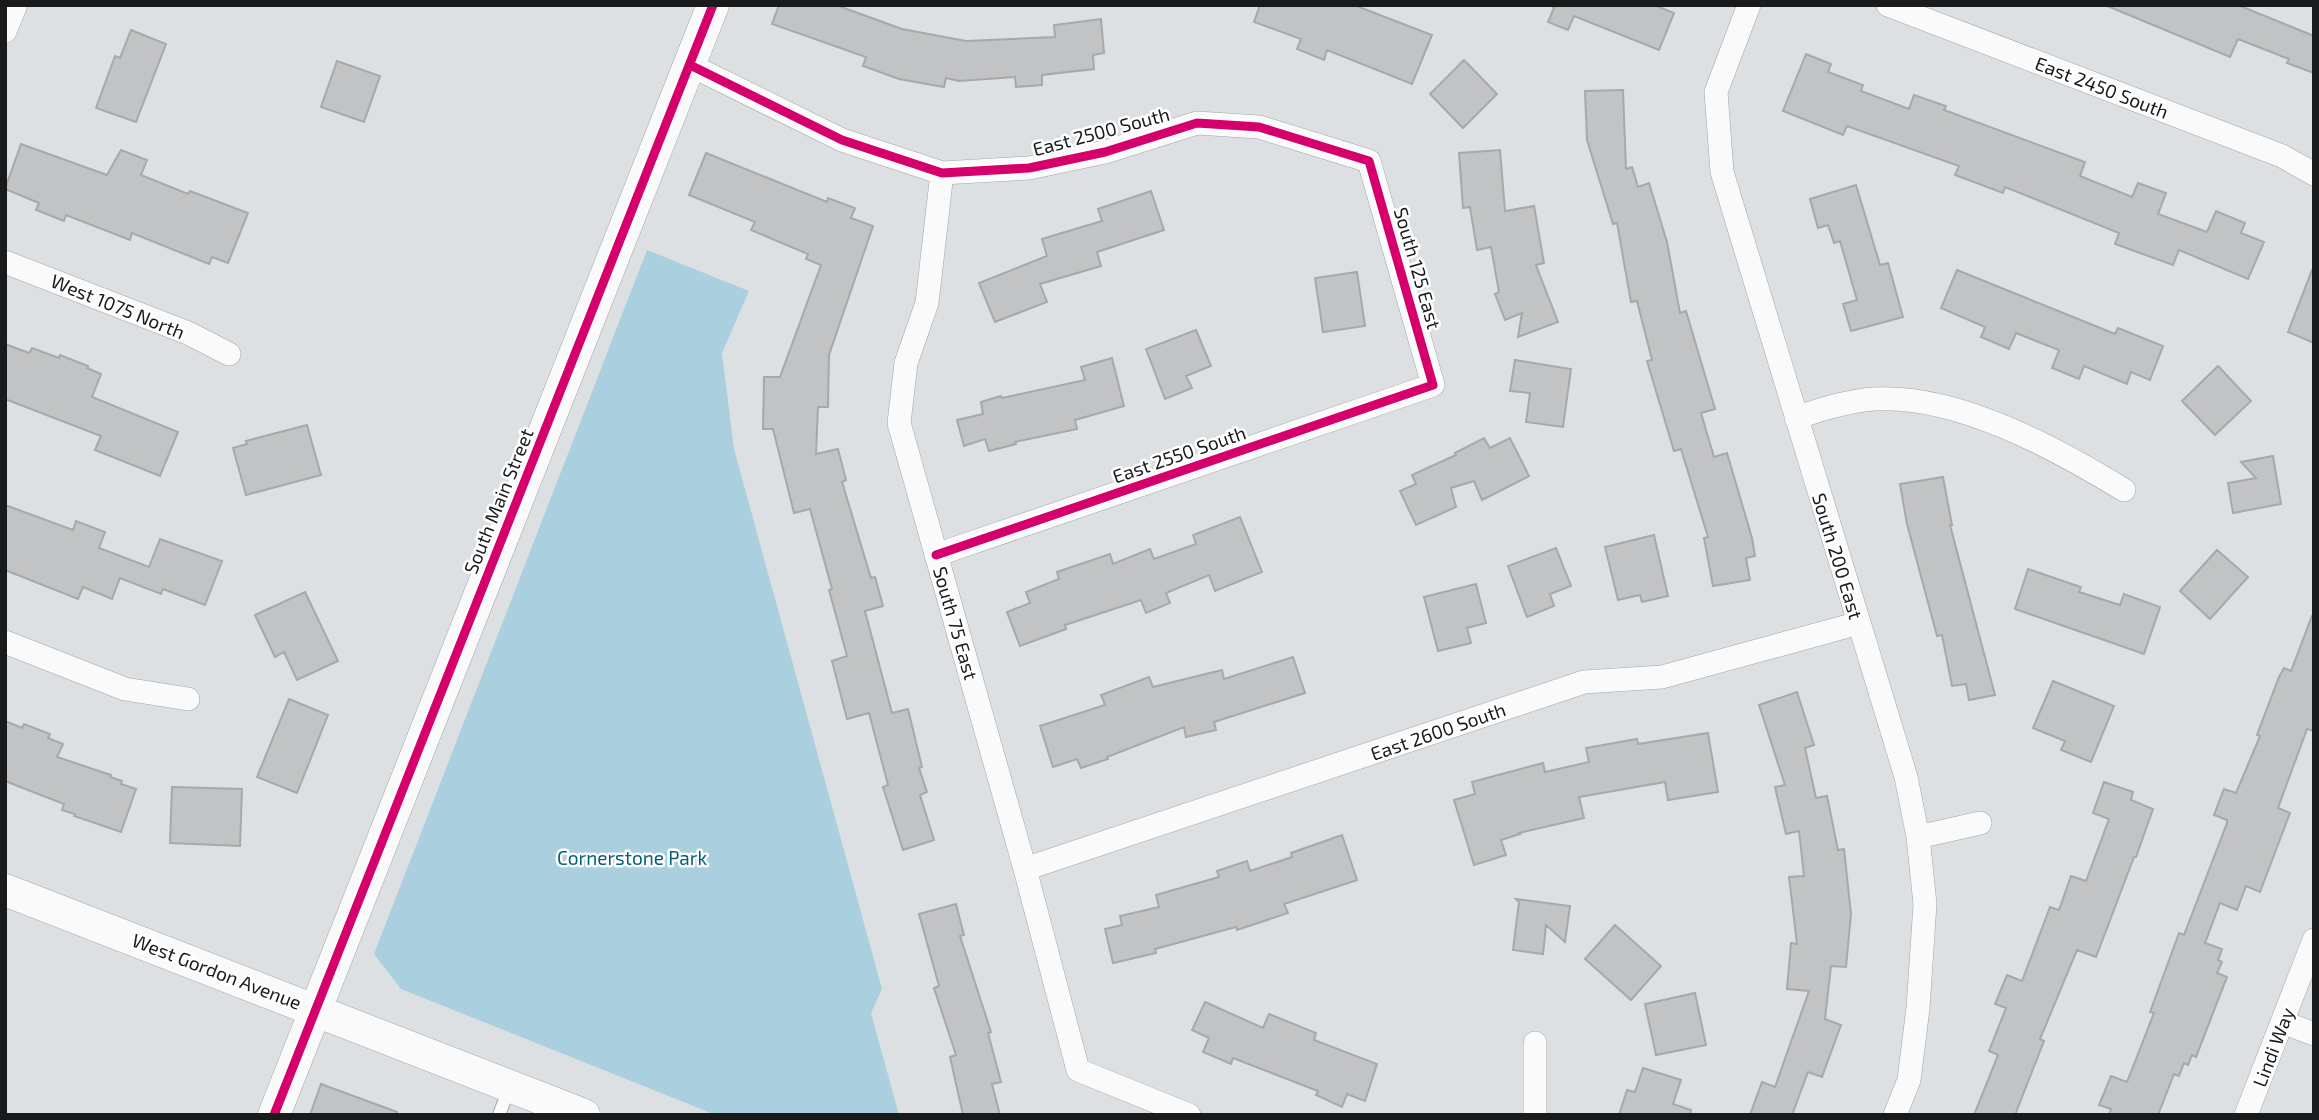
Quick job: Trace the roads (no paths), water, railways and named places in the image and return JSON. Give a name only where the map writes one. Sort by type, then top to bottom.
[{"type":"street","name":"South Main Street","points":[[274,1115],[713,5]]},
{"type":"street","name":"South 200 East","points":[[1749,5],[1716,92],[1722,172],[1906,777],[1918,837],[1924,904],[1918,1008],[1909,1080],[1895,1115]]},
{"type":"street","name":"East 2450 South","points":[[1888,5],[2282,156],[2314,174]]},
{"type":"street","points":[[5,31],[13,6]]},
{"type":"street","name":"East 2500 South","points":[[690,65],[842,140],[942,173],[1029,168],[1105,152],[1197,123],[1259,127],[1369,161]]},
{"type":"street","name":"South 125 East","points":[[1369,161],[1433,385]]},
{"type":"street","name":"South 75 East","points":[[942,173],[927,303],[906,363],[899,423],[1025,869],[1078,1070],[1189,1115]]},
{"type":"street","name":"West 1075 North","points":[[5,262],[188,333],[229,354]]},
{"type":"street","name":"East 2550 South","points":[[936,555],[1433,385]]},
{"type":"street","points":[[1796,418],[1830,406],[1874,399],[1922,401],[1998,425],[2070,457],[2124,490]]},
{"type":"street","name":"East 2600 South","points":[[1025,869],[1584,682],[1662,677],[1859,623]]},
{"type":"street","points":[[5,642],[125,689],[188,699]]},
{"type":"street","points":[[1918,837],[1980,823]]},
{"type":"street","name":"West Gordon Avenue","points":[[5,890],[584,1115]]},
{"type":"street","name":"Lindi Way","points":[[2246,1115],[2314,940]]},
{"type":"street","points":[[2283,1022],[2314,1034]]},
{"type":"street","points":[[1535,1043],[1535,1115]]},
{"type":"lane","points":[[499,1115],[510,1086]]},
{"type":"park label","name":"Cornerstone Park","points":[[632,857]]}]
